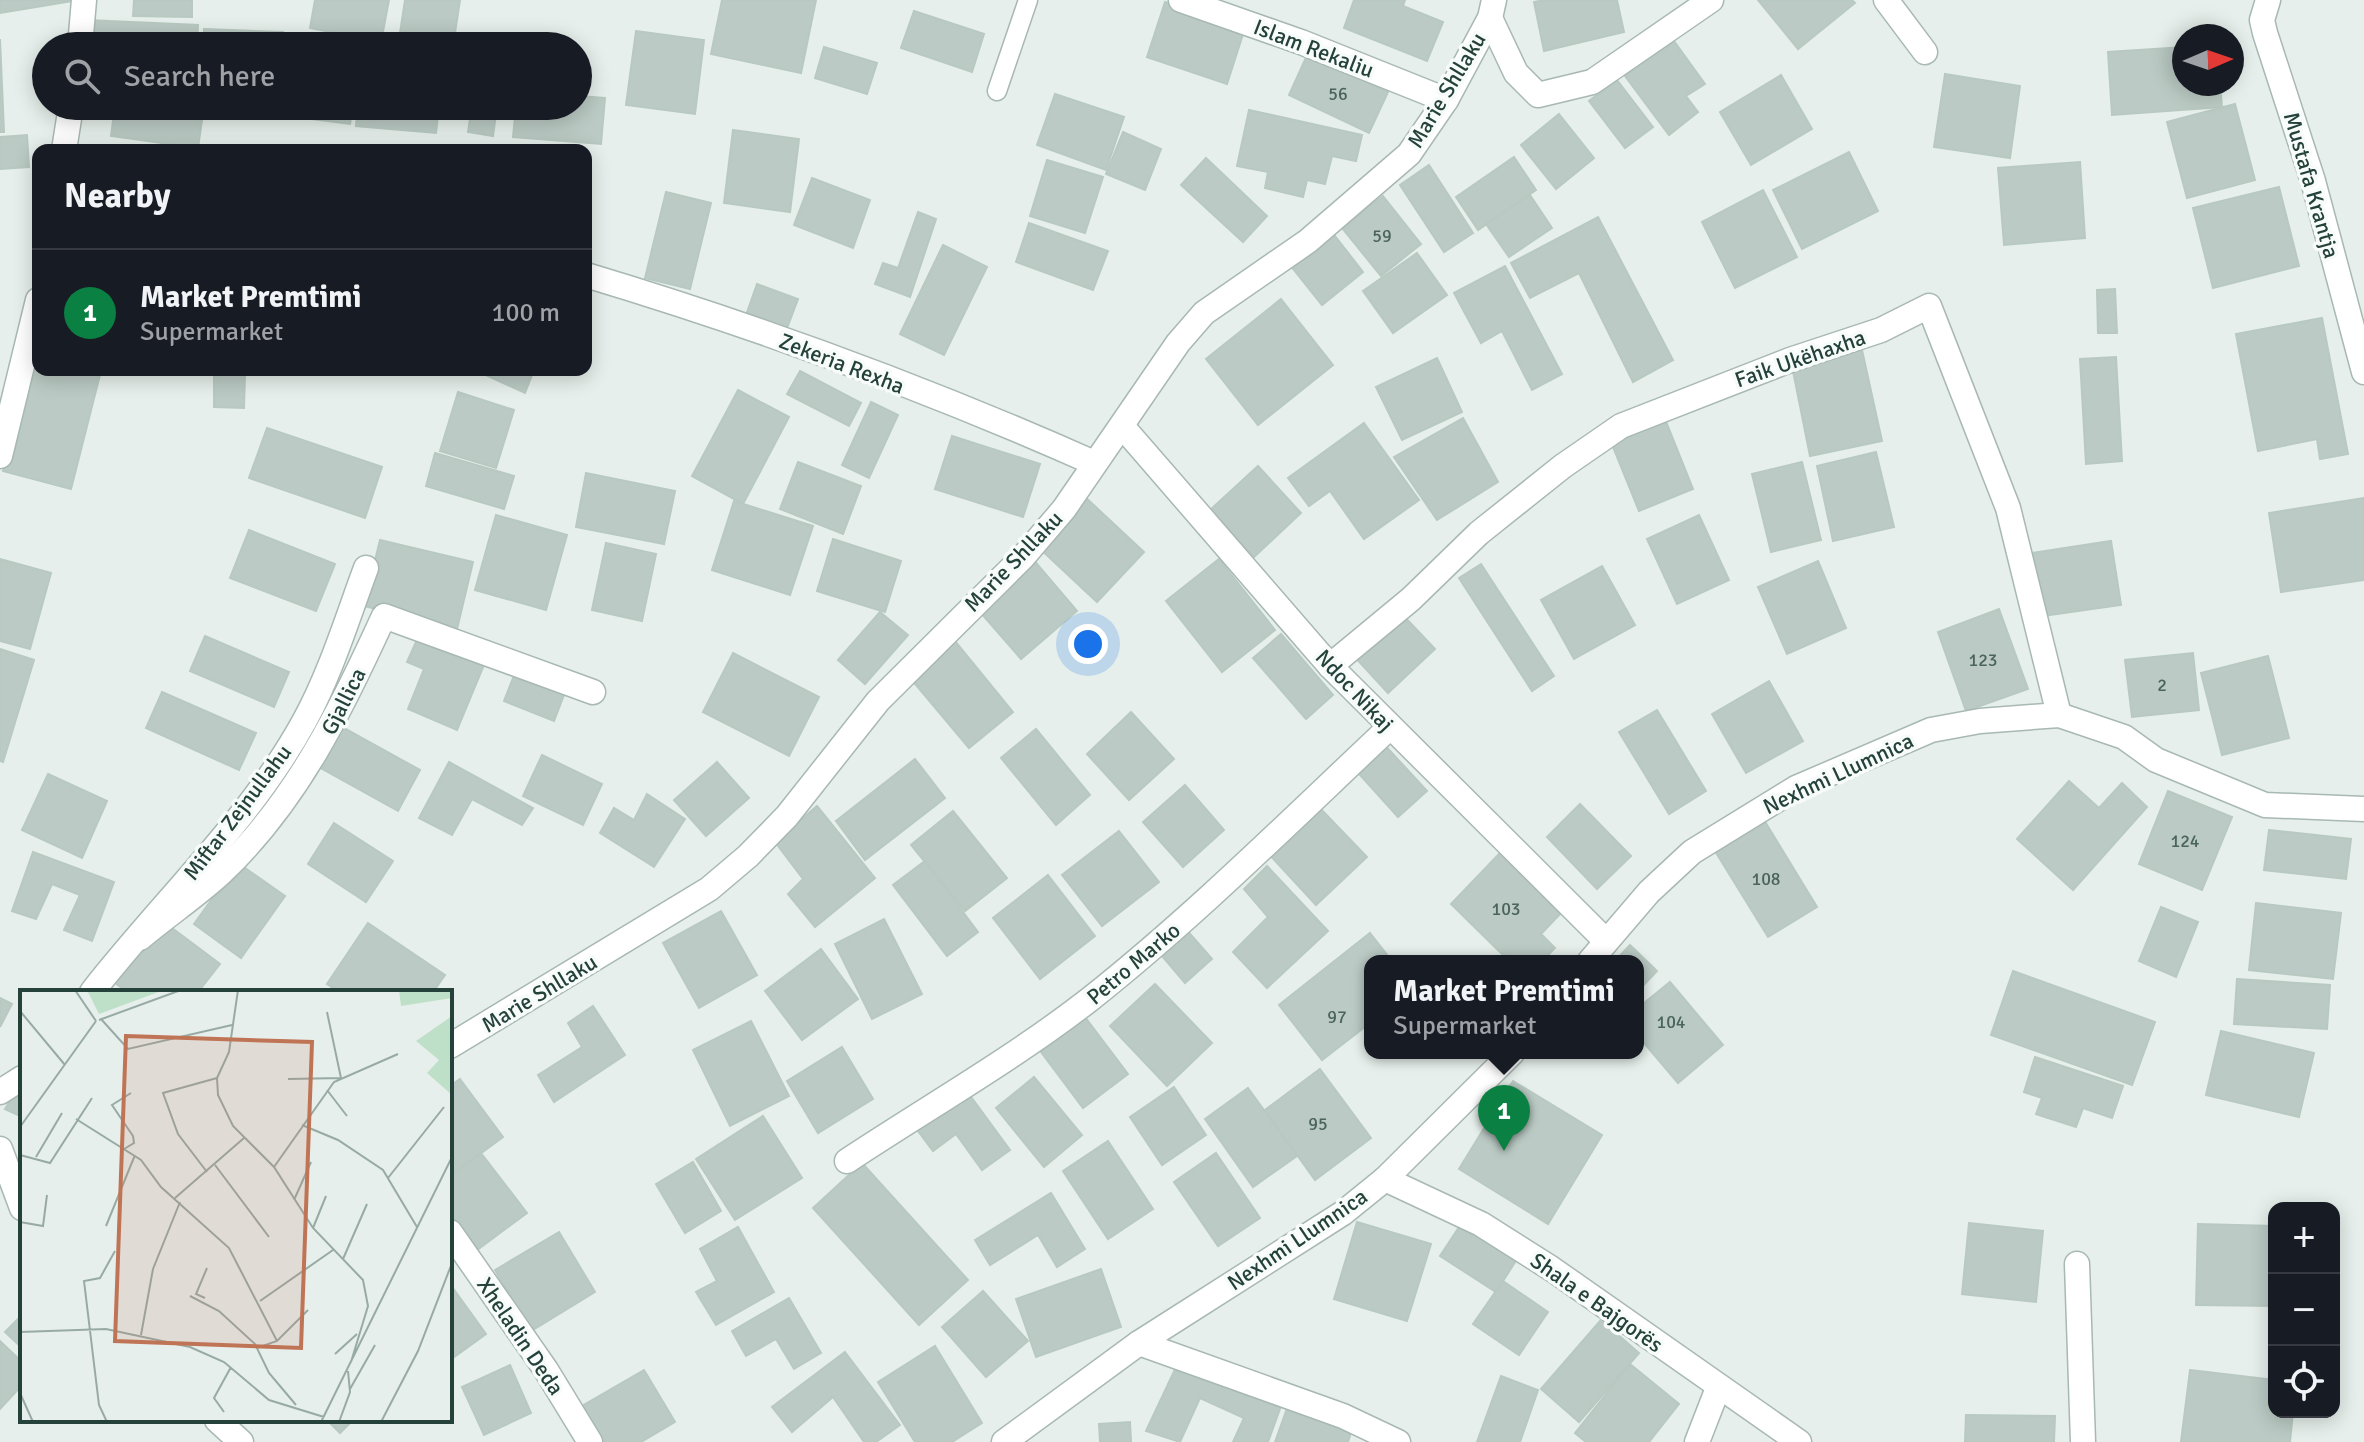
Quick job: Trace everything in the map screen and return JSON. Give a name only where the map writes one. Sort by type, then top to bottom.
[{"type":"street","points":[[81,32],[84,0]]},
{"type":"street","name":"Islam Rekaliu","points":[[1181,0],[1301,42],[1446,100]]},
{"type":"street","points":[[1492,9],[1516,73],[1538,95],[1592,82],[1711,0]]},
{"type":"street","points":[[1886,0],[1925,52]]},
{"type":"street","name":"Mustafa Krantja","points":[[2268,0],[2262,20],[2265,33],[2313,181],[2364,372]]},
{"type":"street","name":"Marie Shllaku","points":[[452,1045],[709,889],[748,856],[787,816],[878,701],[1023,557],[1064,509],[1178,343],[1204,313],[1308,241],[1409,154],[1446,100],[1492,9]]},
{"type":"street","points":[[65,144],[69,120]]},
{"type":"street","name":"Zekeria Rexha","points":[[592,277],[701,310],[992,418],[1094,463]]},
{"type":"street","name":"Faik Ukëhaxha","points":[[1330,666],[1411,599],[1479,533],[1563,466],[1621,426],[1777,365],[1881,330],[1929,306],[2008,508],[2059,715]]},
{"type":"street","points":[[0,456],[32,325]]},
{"type":"street","name":"Ndoc Nikaj","points":[[1122,426],[1330,666],[1605,940]]},
{"type":"street","name":"Miftar Zejnullahu","points":[[94,990],[258,792],[305,720],[333,659],[366,568]]},
{"type":"street","name":"Gjallica","points":[[140,938],[221,873],[270,819],[306,771],[346,699],[384,616],[593,692]]},
{"type":"street","name":"Nexhmi Llumnica","points":[[1594,955],[1605,940],[1692,852],[1796,788],[1931,730],[1980,721],[2059,715],[2124,737],[2156,760],[2265,805],[2364,809]]},
{"type":"street","name":"Petro Marko","points":[[847,1161],[1030,1044],[1088,1000],[1179,925],[1390,727]]},
{"type":"street","name":"Nexhmi Llumnica","points":[[1004,1442],[1139,1343],[1343,1213],[1385,1179],[1506,1059]]},
{"type":"street","points":[[0,1092],[20,1079]]},
{"type":"street","points":[[0,1149],[20,1203]]},
{"type":"street","name":"Shala e Bajgorës","points":[[1385,1179],[1493,1231],[1799,1442]]},
{"type":"street","name":"Xheladin Deda","points":[[452,1235],[546,1370],[590,1442]]},
{"type":"street","points":[[2077,1264],[2083,1442]]},
{"type":"street","points":[[1139,1343],[1343,1416],[1398,1442]]},
{"type":"street","points":[[1697,1442],[1718,1388]]},
{"type":"street","points":[[219,1422],[241,1442]]},
{"type":"lane","points":[[997,91],[1028,0]]},
{"type":"building","points":[[0,0],[73,0],[73,1],[0,13]]},
{"type":"building","points":[[134,0],[192,0],[192,17],[133,16]]},
{"type":"building","points":[[315,0],[389,0],[383,32],[330,32],[310,28]]},
{"type":"building","points":[[405,0],[460,0],[455,32],[400,32]]},
{"type":"building","points":[[722,0],[816,0],[801,73],[711,54]]},
{"type":"building","points":[[1354,0],[1405,0],[1403,6],[1443,22],[1427,61],[1344,28]]},
{"type":"building","points":[[1617,0],[1624,32],[1544,51],[1534,2]]},
{"type":"building","points":[[1758,0],[1852,0],[1855,3],[1798,49]]},
{"type":"building","points":[[1165,2],[1245,28],[1227,84],[1147,57]]},
{"type":"building","points":[[914,11],[984,34],[972,72],[901,48]]},
{"type":"building","points":[[87,20],[198,25],[198,32],[87,32]]},
{"type":"building","points":[[204,29],[283,32],[204,32]]},
{"type":"building","points":[[636,31],[704,40],[695,114],[626,105]]},
{"type":"building","points":[[0,39],[4,132],[0,132]]},
{"type":"building","points":[[1674,41],[1705,84],[1686,96],[1698,112],[1669,135],[1625,76]]},
{"type":"building","points":[[824,47],[877,63],[867,94],[815,78]]},
{"type":"building","points":[[2172,48],[2172,96],[2221,96],[2222,107],[2112,115],[2108,52]]},
{"type":"building","points":[[1308,53],[1388,92],[1369,133],[1289,95]]},
{"type":"building","points":[[1945,74],[2020,86],[2010,158],[1934,147]]},
{"type":"building","points":[[1781,75],[1812,129],[1751,165],[1720,112]]},
{"type":"building","points":[[1617,80],[1653,127],[1625,148],[1589,101]]},
{"type":"building","points":[[1055,94],[1124,117],[1106,170],[1037,145]]},
{"type":"building","points":[[592,97],[605,98],[601,144],[513,137],[515,120],[592,120]]},
{"type":"building","points":[[2235,104],[2255,180],[2187,198],[2167,122]]},
{"type":"building","points":[[1249,110],[1362,135],[1356,161],[1332,156],[1325,184],[1307,180],[1303,197],[1265,188],[1268,172],[1237,166]]},
{"type":"building","points":[[1559,114],[1594,158],[1556,189],[1521,145]]},
{"type":"building","points":[[113,120],[202,120],[199,144],[169,144],[111,136]]},
{"type":"building","points":[[318,120],[351,120],[350,124]]},
{"type":"building","points":[[357,120],[437,120],[436,133],[356,126]]},
{"type":"building","points":[[470,120],[495,120],[493,136],[468,132]]},
{"type":"building","points":[[733,130],[799,139],[790,212],[724,203]]},
{"type":"building","points":[[1123,132],[1161,149],[1145,190],[1106,174]]},
{"type":"building","points":[[27,135],[29,167],[0,169],[0,137]]},
{"type":"building","points":[[1849,152],[1878,211],[1802,249],[1773,190]]},
{"type":"building","points":[[1514,157],[1536,190],[1478,230],[1456,197]]},
{"type":"building","points":[[1206,158],[1267,216],[1243,242],[1181,185]]},
{"type":"building","points":[[1047,160],[1103,177],[1085,233],[1030,216]]},
{"type":"building","points":[[2080,162],[2085,238],[2004,245],[1998,168]]},
{"type":"building","points":[[1429,165],[1473,233],[1444,252],[1400,185]]},
{"type":"building","points":[[812,178],[870,200],[853,248],[794,225]]},
{"type":"building","points":[[2279,187],[2299,266],[2213,288],[2193,208]]},
{"type":"building","points":[[1763,190],[1797,257],[1735,288],[1702,222]]},
{"type":"building","points":[[666,192],[711,203],[690,289],[645,278]]},
{"type":"building","points":[[1530,195],[1552,228],[1509,257],[1486,224]]},
{"type":"building","points":[[1383,196],[1421,244],[1381,276],[1342,228]]},
{"type":"building","points":[[918,212],[936,219],[910,297],[875,284],[883,263],[898,268]]},
{"type":"building","points":[[1598,217],[1673,360],[1633,382],[1579,273],[1530,298],[1511,263]]},
{"type":"building","points":[[1029,223],[1108,251],[1093,290],[1016,262]]},
{"type":"building","points":[[1328,227],[1363,272],[1322,305],[1286,260]]},
{"type":"building","points":[[943,245],[987,267],[944,355],[900,334]]},
{"type":"building","points":[[1417,253],[1447,295],[1393,333],[1363,291]]},
{"type":"building","points":[[1505,266],[1562,374],[1532,390],[1502,331],[1481,343],[1454,293]]},
{"type":"building","points":[[757,284],[798,299],[784,336],[744,321]]},
{"type":"building","points":[[2115,289],[2117,333],[2098,333],[2097,290]]},
{"type":"building","points":[[1281,299],[1333,365],[1258,425],[1206,359]]},
{"type":"building","points":[[2322,318],[2348,454],[2320,459],[2317,439],[2258,451],[2236,334]]},
{"type":"building","points":[[1862,350],[1882,441],[1810,456],[1792,366]]},
{"type":"building","points":[[2116,357],[2122,461],[2086,464],[2080,359]]},
{"type":"building","points":[[32,358],[32,376],[100,376],[71,489],[3,471]]},
{"type":"building","points":[[1437,358],[1462,412],[1402,440],[1376,387]]},
{"type":"building","points":[[800,371],[861,403],[849,426],[787,394]]},
{"type":"building","points":[[214,376],[245,376],[244,408],[214,407]]},
{"type":"building","points":[[488,376],[532,376],[525,393]]},
{"type":"building","points":[[738,390],[789,417],[743,504],[692,476]]},
{"type":"building","points":[[458,392],[514,410],[496,468],[440,451]]},
{"type":"building","points":[[871,402],[898,415],[869,478],[842,465]]},
{"type":"building","points":[[1663,414],[1693,489],[1639,511],[1609,437]]},
{"type":"building","points":[[1463,418],[1498,482],[1437,520],[1394,457]]},
{"type":"building","points":[[1364,423],[1419,500],[1364,539],[1330,491],[1309,506],[1288,478]]},
{"type":"building","points":[[267,428],[382,467],[365,518],[249,478]]},
{"type":"building","points":[[952,436],[1040,464],[1023,517],[935,489]]},
{"type":"building","points":[[1876,452],[1894,527],[1833,541],[1817,466]]},
{"type":"building","points":[[435,453],[514,476],[504,509],[426,486]]},
{"type":"building","points":[[798,462],[861,486],[843,534],[780,509]]},
{"type":"building","points":[[1802,462],[1821,540],[1771,552],[1752,474]]},
{"type":"building","points":[[1258,466],[1301,513],[1254,557],[1210,510]]},
{"type":"building","points":[[586,473],[675,491],[664,544],[576,527]]},
{"type":"building","points":[[1084,496],[1144,552],[1097,602],[1037,546]]},
{"type":"building","points":[[2364,498],[2364,580],[2281,592],[2269,513]]},
{"type":"building","points":[[734,501],[813,526],[790,595],[712,570]]},
{"type":"building","points":[[496,515],[567,535],[546,610],[475,590]]},
{"type":"building","points":[[1699,515],[1729,580],[1677,604],[1647,539]]},
{"type":"building","points":[[249,530],[335,564],[316,611],[230,578]]},
{"type":"building","points":[[833,539],[901,561],[885,612],[817,591]]},
{"type":"building","points":[[380,540],[473,562],[457,629],[364,606]]},
{"type":"building","points":[[2111,541],[2121,605],[2035,617],[2026,554]]},
{"type":"building","points":[[606,543],[656,554],[642,621],[592,610]]},
{"type":"building","points":[[1031,557],[1077,611],[1021,659],[974,605]]},
{"type":"building","points":[[0,559],[51,573],[30,649],[0,641]]},
{"type":"building","points":[[1219,559],[1275,630],[1222,672],[1166,601]]},
{"type":"building","points":[[1818,561],[1846,628],[1787,654],[1758,587]]},
{"type":"building","points":[[1481,564],[1554,676],[1532,691],[1459,578]]},
{"type":"building","points":[[1602,566],[1635,625],[1574,659],[1541,600]]},
{"type":"building","points":[[1999,609],[2028,689],[1966,711],[1938,632]]},
{"type":"building","points":[[1399,611],[1435,649],[1388,693],[1353,655]]},
{"type":"building","points":[[880,612],[908,635],[865,684],[838,660]]},
{"type":"building","points":[[420,633],[486,660],[457,730],[408,709],[424,669],[407,662]]},
{"type":"building","points":[[1281,634],[1333,695],[1306,719],[1253,658]]},
{"type":"building","points":[[950,635],[1013,712],[969,748],[906,673]]},
{"type":"building","points":[[205,636],[289,672],[274,707],[190,671]]},
{"type":"building","points":[[0,649],[34,660],[3,762],[0,761]]},
{"type":"building","points":[[733,653],[819,697],[789,756],[703,712]]},
{"type":"building","points":[[2193,653],[2199,710],[2132,717],[2125,660]]},
{"type":"building","points":[[2268,656],[2289,738],[2222,755],[2201,673]]},
{"type":"building","points":[[517,668],[567,687],[554,721],[504,701]]},
{"type":"building","points":[[1769,681],[1803,741],[1746,773],[1712,714]]},
{"type":"building","points":[[162,692],[256,733],[239,770],[146,728]]},
{"type":"building","points":[[1657,710],[1706,791],[1669,814],[1619,732]]},
{"type":"building","points":[[1131,712],[1174,759],[1129,800],[1087,754]]},
{"type":"building","points":[[342,727],[420,770],[398,811],[319,767]]},
{"type":"building","points":[[1036,729],[1090,795],[1056,825],[1001,758]]},
{"type":"building","points":[[1380,740],[1427,791],[1398,817],[1352,766]]},
{"type":"building","points":[[542,755],[602,784],[583,825],[523,796]]},
{"type":"building","points":[[915,759],[945,798],[865,860],[836,821]]},
{"type":"building","points":[[449,762],[533,808],[522,825],[472,799],[452,835],[419,818]]},
{"type":"building","points":[[717,762],[749,798],[706,836],[674,800]]},
{"type":"building","points":[[48,774],[107,801],[82,858],[22,830]]},
{"type":"building","points":[[2069,781],[2099,808],[2122,783],[2147,807],[2073,890],[2017,839]]},
{"type":"building","points":[[1185,785],[1224,830],[1183,867],[1143,822]]},
{"type":"building","points":[[2168,791],[2232,817],[2202,890],[2139,864]]},
{"type":"building","points":[[647,794],[685,819],[654,867],[600,833],[614,808],[634,820]]},
{"type":"building","points":[[1315,803],[1367,857],[1316,905],[1265,850]]},
{"type":"building","points":[[1580,804],[1631,856],[1597,889],[1547,837]]},
{"type":"building","points":[[817,806],[875,878],[815,927],[788,894],[803,879],[775,842]]},
{"type":"building","points":[[953,811],[1007,878],[965,911],[911,845]]},
{"type":"building","points":[[1764,820],[1817,907],[1768,937],[1715,851]]},
{"type":"building","points":[[334,823],[393,861],[366,902],[308,864]]},
{"type":"building","points":[[2269,830],[2351,839],[2346,879],[2264,870]]},
{"type":"building","points":[[1119,831],[1159,882],[1102,926],[1062,875]]},
{"type":"building","points":[[33,852],[114,882],[92,941],[64,930],[80,895],[52,884],[36,919],[12,911]]},
{"type":"building","points":[[1500,853],[1561,913],[1541,934],[1555,948],[1548,955],[1503,955],[1451,904]]},
{"type":"building","points":[[925,861],[978,932],[947,956],[893,885]]},
{"type":"building","points":[[238,863],[285,896],[241,958],[194,924]]},
{"type":"building","points":[[1267,866],[1328,931],[1267,988],[1233,952],[1268,917],[1244,889]]},
{"type":"building","points":[[1048,875],[1095,936],[1040,979],[993,918]]},
{"type":"building","points":[[2256,903],[2341,913],[2333,979],[2249,970]]},
{"type":"building","points":[[2161,907],[2198,922],[2176,977],[2139,961]]},
{"type":"building","points":[[721,911],[757,975],[699,1008],[663,943]]},
{"type":"building","points":[[884,919],[922,994],[872,1019],[835,944]]},
{"type":"building","points":[[164,922],[220,964],[200,990],[124,990],[114,982]]},
{"type":"building","points":[[368,923],[445,975],[434,990],[336,990],[327,984]]},
{"type":"building","points":[[1184,927],[1212,959],[1185,983],[1157,950]]},
{"type":"building","points":[[1370,933],[1387,955],[1364,955],[1364,1028],[1322,1060],[1279,1005]]},
{"type":"building","points":[[1630,945],[1640,955],[1621,955]]},
{"type":"building","points":[[821,949],[858,999],[802,1040],[765,991]]},
{"type":"building","points":[[1644,958],[1657,971],[1644,985]]},
{"type":"building","points":[[2013,971],[2155,1022],[2132,1085],[1991,1035]]},
{"type":"building","points":[[2237,979],[2330,985],[2327,1029],[2234,1024]]},
{"type":"building","points":[[1670,982],[1723,1045],[1678,1083],[1644,1043],[1644,1003]]},
{"type":"building","points":[[1155,984],[1212,1043],[1167,1086],[1110,1026]]},
{"type":"building","points":[[0,998],[12,1004],[0,1027]]},
{"type":"building","points":[[593,1006],[625,1055],[554,1102],[538,1075],[582,1047],[568,1023]]},
{"type":"building","points":[[1085,1017],[1128,1074],[1083,1108],[1041,1052]]},
{"type":"building","points":[[751,1021],[789,1096],[730,1126],[693,1050]]},
{"type":"building","points":[[2221,1031],[2314,1053],[2299,1117],[2206,1095]]},
{"type":"building","points":[[842,1047],[873,1099],[818,1133],[787,1081]]},
{"type":"building","points":[[2035,1057],[2123,1086],[2112,1118],[2083,1108],[2076,1127],[2036,1114],[2042,1098],[2024,1092]]},
{"type":"building","points":[[1320,1069],[1371,1138],[1315,1180],[1265,1110]]},
{"type":"building","points":[[1034,1077],[1082,1135],[1044,1167],[996,1108]]},
{"type":"building","points":[[460,1079],[503,1137],[452,1175],[452,1085]]},
{"type":"building","points":[[1513,1081],[1602,1135],[1548,1224],[1459,1169]]},
{"type":"building","points":[[20,1084],[20,1116],[5,1109]]},
{"type":"building","points":[[1174,1087],[1206,1135],[1162,1165],[1130,1117]]},
{"type":"building","points":[[1248,1088],[1297,1156],[1253,1187],[1205,1119]]},
{"type":"building","points":[[966,1090],[1010,1150],[982,1170],[956,1134],[933,1151],[915,1127]]},
{"type":"building","points":[[763,1116],[802,1178],[735,1220],[696,1159]]},
{"type":"building","points":[[1108,1141],[1153,1209],[1108,1239],[1063,1171]]},
{"type":"building","points":[[481,1153],[527,1213],[473,1253],[452,1225],[452,1175]]},
{"type":"building","points":[[1216,1153],[1260,1218],[1218,1246],[1174,1182]]},
{"type":"building","points":[[693,1162],[721,1211],[685,1233],[656,1184]]},
{"type":"building","points":[[862,1163],[968,1280],[919,1325],[813,1208]]},
{"type":"building","points":[[1051,1193],[1085,1249],[1057,1267],[1038,1235],[990,1265],[975,1240]]},
{"type":"building","points":[[1357,1222],[1431,1244],[1407,1321],[1334,1299]]},
{"type":"building","points":[[1969,1223],[2043,1231],[2036,1302],[1962,1294]]},
{"type":"building","points":[[1461,1224],[1517,1259],[1496,1292],[1440,1256]]},
{"type":"building","points":[[2198,1224],[2268,1226],[2268,1306],[2196,1305]]},
{"type":"building","points":[[738,1227],[774,1292],[716,1325],[696,1292],[717,1281],[700,1249]]},
{"type":"building","points":[[559,1232],[595,1292],[531,1331],[495,1270]]},
{"type":"building","points":[[1101,1269],[1121,1327],[1036,1357],[1016,1299]]},
{"type":"building","points":[[1503,1281],[1548,1312],[1519,1355],[1473,1324]]},
{"type":"building","points":[[452,1287],[486,1334],[452,1359]]},
{"type":"building","points":[[983,1291],[1028,1341],[986,1377],[942,1327]]},
{"type":"building","points":[[789,1298],[821,1353],[794,1369],[776,1339],[746,1356],[732,1331]]},
{"type":"building","points":[[20,1317],[20,1346],[5,1332]]},
{"type":"building","points":[[1601,1320],[1639,1353],[1579,1422],[1541,1389]]},
{"type":"building","points":[[0,1341],[20,1360],[20,1387],[0,1409]]},
{"type":"building","points":[[935,1346],[982,1423],[952,1442],[915,1442],[878,1382]]},
{"type":"building","points":[[845,1352],[900,1425],[876,1442],[864,1442],[833,1397],[792,1432],[772,1407]]},
{"type":"building","points":[[1178,1363],[1282,1403],[1268,1442],[1233,1442],[1244,1418],[1200,1398],[1180,1442],[1146,1431]]},
{"type":"building","points":[[1630,1364],[1679,1404],[1649,1442],[1586,1442],[1575,1433]]},
{"type":"building","points":[[510,1365],[531,1413],[484,1435],[462,1387]]},
{"type":"building","points":[[644,1370],[675,1422],[641,1442],[601,1442],[580,1407]]},
{"type":"building","points":[[2190,1370],[2268,1379],[2268,1418],[2292,1418],[2290,1442],[2181,1442]]},
{"type":"building","points":[[1501,1376],[1538,1390],[1520,1442],[1477,1442]]},
{"type":"building","points":[[1289,1403],[1353,1426],[1348,1442],[1275,1442]]},
{"type":"building","points":[[1966,1415],[2055,1416],[2054,1442],[1965,1442]]},
{"type":"building","points":[[329,1422],[351,1422],[340,1433]]},
{"type":"building","points":[[1130,1422],[1131,1442],[1100,1442],[1099,1424]]},
{"type":"place","name":"Market Premtimi","points":[[1504,1151]]}]
